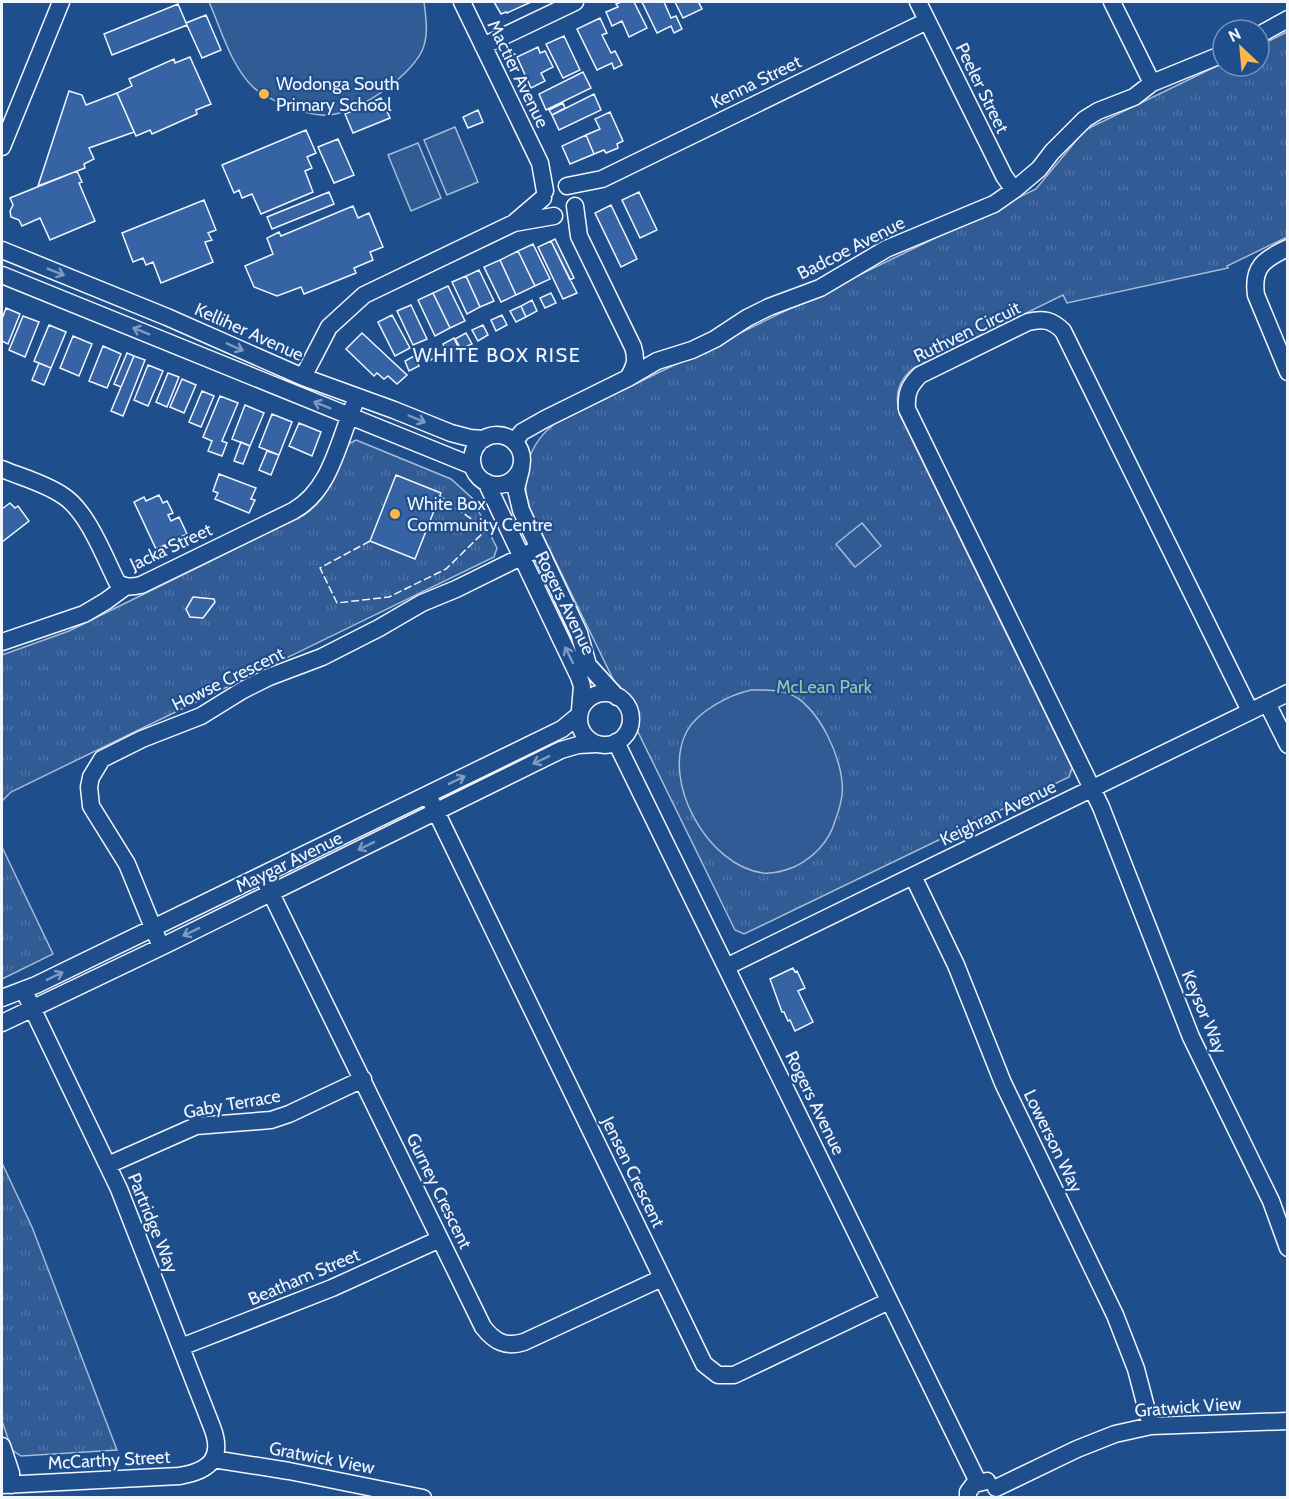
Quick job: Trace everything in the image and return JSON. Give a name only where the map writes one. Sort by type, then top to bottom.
[{"type":"street","points":[[2,147],[61,2]]},
{"type":"street","name":"Mactier Avenue","points":[[462,2],[554,190]]},
{"type":"street","points":[[483,46],[575,2]]},
{"type":"street","name":"Peeler Street","points":[[918,2],[1004,176],[1014,190]]},
{"type":"street","points":[[1112,2],[1152,83]]},
{"type":"street","points":[[1271,28],[1287,19]]},
{"type":"street","name":"Kenna Street","points":[[303,377],[329,327],[364,295],[514,222],[554,190],[602,179],[927,21]]},
{"type":"street","name":"Badcoe Avenue","points":[[514,442],[522,432],[657,361],[692,350],[715,339],[769,306],[820,288],[886,249],[994,204],[1039,169],[1052,152],[1085,119],[1105,108],[1134,97],[1152,83],[1211,59]]},
{"type":"street","name":"Kenna Street","points":[[514,222],[568,214],[575,204],[602,179]]},
{"type":"street","points":[[579,236],[545,209],[554,190],[575,196],[579,236],[636,357],[635,366],[628,378]]},
{"type":"street","points":[[1287,248],[1263,262],[1256,273],[1254,283],[1256,295],[1287,372]]},
{"type":"street","name":"Kelliher Avenue","points":[[2,250],[167,317],[303,377],[451,434],[484,439]]},
{"type":"street","points":[[2,275],[473,466]]},
{"type":"street","name":"Ruthven Circuit","points":[[1092,789],[907,409],[906,396],[910,385],[920,375],[1028,322],[1039,319],[1049,321],[1063,331],[1250,711]]},
{"type":"street","name":"Jacka Street","points":[[2,469],[52,490],[73,503],[83,516],[117,582],[125,586],[141,585],[301,506],[313,496],[326,476],[357,396]]},
{"type":"street","points":[[500,435],[514,442],[522,454],[521,469],[510,482],[494,485],[486,482],[476,473],[473,466],[474,451],[484,439],[500,435]]},
{"type":"street","name":"Rogers Avenue","points":[[521,469],[516,489],[521,510],[579,633],[588,665],[628,708],[630,724],[627,731],[616,742],[978,1482]]},
{"type":"street","name":"Rogers Avenue","points":[[486,482],[579,676],[582,686],[581,729],[596,744]]},
{"type":"street","name":"Howse Crescent","points":[[161,947],[127,864],[91,806],[89,798],[91,777],[102,759],[142,739],[201,716],[269,677],[348,645],[422,603],[539,548]]},
{"type":"street","points":[[2,642],[84,614],[125,586]]},
{"type":"street","name":"Keighran Avenue","points":[[726,967],[1287,693]]},
{"type":"street","points":[[580,713],[585,703],[592,697],[609,694],[617,697]]},
{"type":"street","points":[[1267,703],[1287,745]]},
{"type":"street","name":"Maygar Avenue","points":[[2,998],[24,991],[562,729],[580,713]]},
{"type":"street","points":[[596,744],[616,742]]},
{"type":"street","name":"Maygar Avenue","points":[[2,1023],[561,750],[578,745],[596,744]]},
{"type":"street","name":"Keysor Way","points":[[1092,789],[1136,891],[1191,1037],[1271,1201],[1287,1248]]},
{"type":"street","name":"Jensen Crescent","points":[[428,795],[704,1364],[714,1373],[724,1376],[739,1373],[890,1301]]},
{"type":"street","name":"Gurney Crescent","points":[[262,875],[483,1327],[493,1338],[503,1344],[514,1345],[524,1342],[662,1278]]},
{"type":"street","name":"Lowerson Way","points":[[913,876],[956,964],[1003,1083],[1115,1315],[1136,1369],[1151,1426]]},
{"type":"street","name":"Partridge Way","points":[[24,991],[119,1189],[217,1440],[217,1450],[213,1459]]},
{"type":"street","name":"Gaby Terrace","points":[[108,1165],[196,1126],[280,1118],[363,1079]]},
{"type":"street","name":"Beatham Street","points":[[181,1347],[332,1288],[440,1239]]},
{"type":"street","name":"Gratwick View","points":[[997,1493],[1077,1449],[1114,1434],[1151,1426],[1287,1421]]},
{"type":"street","points":[[2,1446],[11,1473],[6,1485]]},
{"type":"street","name":"Gratwick View","points":[[213,1459],[423,1497]]},
{"type":"street","name":"McCarthy Street","points":[[6,1485],[179,1476],[201,1470],[213,1459]]},
{"type":"street","points":[[968,1497],[970,1488],[978,1482],[988,1481],[997,1493]]},
{"type":"green space","points":[[209,2],[424,2],[426,39],[415,62],[378,95],[348,110],[334,114],[313,114],[275,101],[253,87],[233,58]]},
{"type":"green space","name":"McLean Park","points":[[1287,32],[1287,237],[1227,266],[1228,268],[1067,303],[1063,295],[914,368],[904,377],[899,389],[897,402],[900,415],[1072,768],[1069,777],[744,934],[735,930],[638,732],[632,704],[614,681],[530,509],[526,472],[528,461],[539,440],[557,422],[1036,189],[1085,130],[1211,69],[1211,78],[1271,78],[1271,40]]},
{"type":"green space","points":[[455,127],[478,182],[447,195],[424,140]]},
{"type":"green space","points":[[418,143],[441,198],[411,211],[388,155]]},
{"type":"green space","points":[[356,440],[451,479],[472,498],[497,548],[494,557],[11,792],[2,801],[2,655],[69,631],[304,515],[326,492],[348,444]]},
{"type":"green space","points":[[862,523],[881,546],[855,567],[836,544]]},
{"type":"green space","points":[[751,690],[773,690],[787,693],[809,708],[819,721],[835,751],[842,782],[839,808],[829,836],[814,854],[801,863],[775,873],[763,873],[743,867],[724,855],[694,818],[685,796],[680,773],[680,751],[692,724],[715,705]]},
{"type":"green space","points":[[2,847],[53,954],[2,979]]},
{"type":"green space","points":[[2,1163],[32,1227],[117,1450],[21,1456],[12,1450],[2,1421]]},
{"type":"building","points":[[494,2],[531,2],[501,14]]},
{"type":"building","points":[[634,2],[647,28],[629,37],[622,21],[612,26],[606,12],[618,7],[616,4]]},
{"type":"building","points":[[642,2],[664,2],[671,18],[676,16],[682,29],[674,33],[671,26],[657,33]]},
{"type":"building","points":[[675,2],[701,2],[699,3],[702,9],[683,18]]},
{"type":"building","points":[[178,4],[187,25],[112,55],[104,34]]},
{"type":"building","points":[[206,15],[221,50],[202,58],[186,23]]},
{"type":"building","points":[[600,18],[607,33],[602,35],[611,53],[615,51],[622,65],[614,69],[612,63],[597,70],[577,29]]},
{"type":"building","points":[[564,36],[580,70],[563,78],[546,44]]},
{"type":"building","points":[[538,47],[540,53],[545,51],[553,67],[541,73],[545,81],[531,88],[517,57]]},
{"type":"building","points":[[190,57],[211,104],[196,110],[197,114],[152,134],[150,130],[136,136],[117,93],[132,86],[129,79],[174,59],[175,63]]},
{"type":"building","points":[[583,72],[591,88],[546,110],[539,94]]},
{"type":"building","points":[[69,91],[82,95],[86,105],[117,93],[134,132],[89,148],[94,159],[84,164],[85,168],[38,186]]},
{"type":"building","points":[[594,94],[601,110],[559,130],[552,115]]},
{"type":"building","points":[[381,98],[390,118],[353,133],[345,114]]},
{"type":"building","points":[[563,103],[565,108],[552,115],[549,110]]},
{"type":"building","points":[[478,110],[483,122],[468,128],[463,117]]},
{"type":"building","points":[[610,112],[623,141],[617,144],[618,148],[606,153],[604,150],[594,154],[586,135],[600,129],[595,119]]},
{"type":"building","points":[[306,130],[316,153],[307,157],[312,168],[305,171],[313,192],[261,214],[252,194],[242,198],[239,190],[234,193],[222,165]]},
{"type":"building","points":[[586,135],[594,154],[570,164],[562,146]]},
{"type":"building","points":[[338,139],[354,175],[334,183],[318,147]]},
{"type":"building","points":[[77,171],[82,182],[79,183],[95,221],[50,240],[40,218],[22,226],[19,220],[11,217],[10,211],[13,205],[10,198]]},
{"type":"building","points":[[329,192],[334,204],[272,229],[267,217]]},
{"type":"building","points":[[639,192],[657,230],[640,238],[622,200]]},
{"type":"building","points":[[204,200],[216,230],[208,233],[212,240],[205,242],[213,262],[161,283],[153,262],[146,265],[143,258],[133,262],[122,233]]},
{"type":"building","points":[[611,205],[637,259],[621,267],[595,213]]},
{"type":"building","points":[[353,206],[358,218],[369,213],[383,247],[370,252],[373,260],[354,268],[356,273],[304,294],[301,287],[277,296],[254,287],[245,266],[273,254],[267,238],[279,232],[281,236]]},
{"type":"building","points":[[555,239],[574,278],[570,280],[551,241]]},
{"type":"building","points":[[551,241],[577,293],[563,299],[538,247]]},
{"type":"building","points":[[533,244],[550,279],[535,286],[518,251]]},
{"type":"building","points":[[518,251],[535,286],[516,295],[500,260]]},
{"type":"building","points":[[500,260],[516,295],[501,302],[484,267]]},
{"type":"building","points":[[479,270],[494,301],[480,307],[466,276]]},
{"type":"building","points":[[466,276],[480,307],[467,314],[452,282]]},
{"type":"building","points":[[448,286],[465,321],[450,328],[433,293]]},
{"type":"building","points":[[433,293],[450,328],[435,336],[418,300]]},
{"type":"building","points":[[551,293],[556,303],[545,308],[540,298]]},
{"type":"building","points":[[532,300],[537,311],[526,317],[521,306]]},
{"type":"building","points":[[411,305],[427,339],[413,345],[397,311]]},
{"type":"building","points":[[521,306],[526,317],[516,322],[510,311]]},
{"type":"building","points":[[6,308],[20,314],[8,344],[2,341],[2,319]]},
{"type":"building","points":[[392,315],[410,348],[395,356],[378,322]]},
{"type":"building","points":[[502,315],[507,325],[496,331],[491,320]]},
{"type":"building","points":[[23,316],[39,322],[25,357],[9,350]]},
{"type":"building","points":[[49,325],[66,332],[51,368],[34,361]]},
{"type":"building","points":[[483,325],[488,335],[478,341],[472,330]]},
{"type":"building","points":[[362,333],[407,375],[397,384],[388,376],[384,379],[377,373],[374,376],[346,349]]},
{"type":"building","points":[[466,333],[472,344],[461,349],[455,339]]},
{"type":"building","points":[[73,336],[92,344],[79,376],[60,368]]},
{"type":"building","points":[[454,338],[459,349],[448,355],[443,344]]},
{"type":"building","points":[[103,346],[121,354],[107,388],[89,381]]},
{"type":"building","points":[[434,348],[438,356],[429,361],[425,353]]},
{"type":"building","points":[[127,353],[134,356],[121,387],[114,384]]},
{"type":"building","points":[[134,356],[145,360],[123,416],[111,411]]},
{"type":"building","points":[[414,356],[419,366],[409,371],[405,361]]},
{"type":"building","points":[[39,363],[51,368],[44,385],[32,380]]},
{"type":"building","points":[[148,365],[163,371],[148,406],[134,400]]},
{"type":"building","points":[[168,373],[179,377],[167,407],[156,402]]},
{"type":"building","points":[[182,379],[196,385],[184,413],[170,407]]},
{"type":"building","points":[[202,391],[214,396],[201,427],[189,422]]},
{"type":"building","points":[[220,396],[238,403],[222,441],[227,443],[222,456],[208,451],[212,441],[203,437]]},
{"type":"building","points":[[245,405],[264,413],[250,446],[232,439]]},
{"type":"building","points":[[272,414],[292,422],[279,455],[259,447]]},
{"type":"building","points":[[299,423],[321,432],[312,456],[289,446]]},
{"type":"building","points":[[241,442],[250,446],[243,464],[234,461]]},
{"type":"building","points":[[267,451],[279,455],[271,475],[259,470]]},
{"type":"building","points":[[219,474],[256,488],[251,499],[255,500],[249,513],[215,499],[218,493],[213,491]]},
{"type":"building","points":[[396,475],[441,493],[415,559],[370,541]]},
{"type":"building","points":[[159,495],[163,503],[167,501],[173,513],[168,515],[171,521],[179,517],[187,534],[174,540],[176,543],[166,548],[165,545],[156,549],[134,502],[144,497],[146,501]]},
{"type":"building","points":[[10,503],[15,508],[18,506],[29,521],[2,542],[2,509]]},
{"type":"building","points":[[193,597],[214,599],[215,602],[203,618],[190,617],[186,609]]},
{"type":"building","points":[[793,968],[795,972],[797,971],[805,988],[798,991],[813,1022],[795,1031],[790,1020],[788,1021],[782,1012],[770,979]]},
{"type":"fence","points":[[370,541],[320,568],[337,603],[389,597],[446,569],[486,530],[440,496]]},
{"type":"place","name":"Wodonga South Primary School","points":[[264,94]]},
{"type":"place","name":"White Box Community Centre","points":[[395,514]]},
{"type":"district","name":"WHITE BOX RISE","points":[[497,355]]}]
